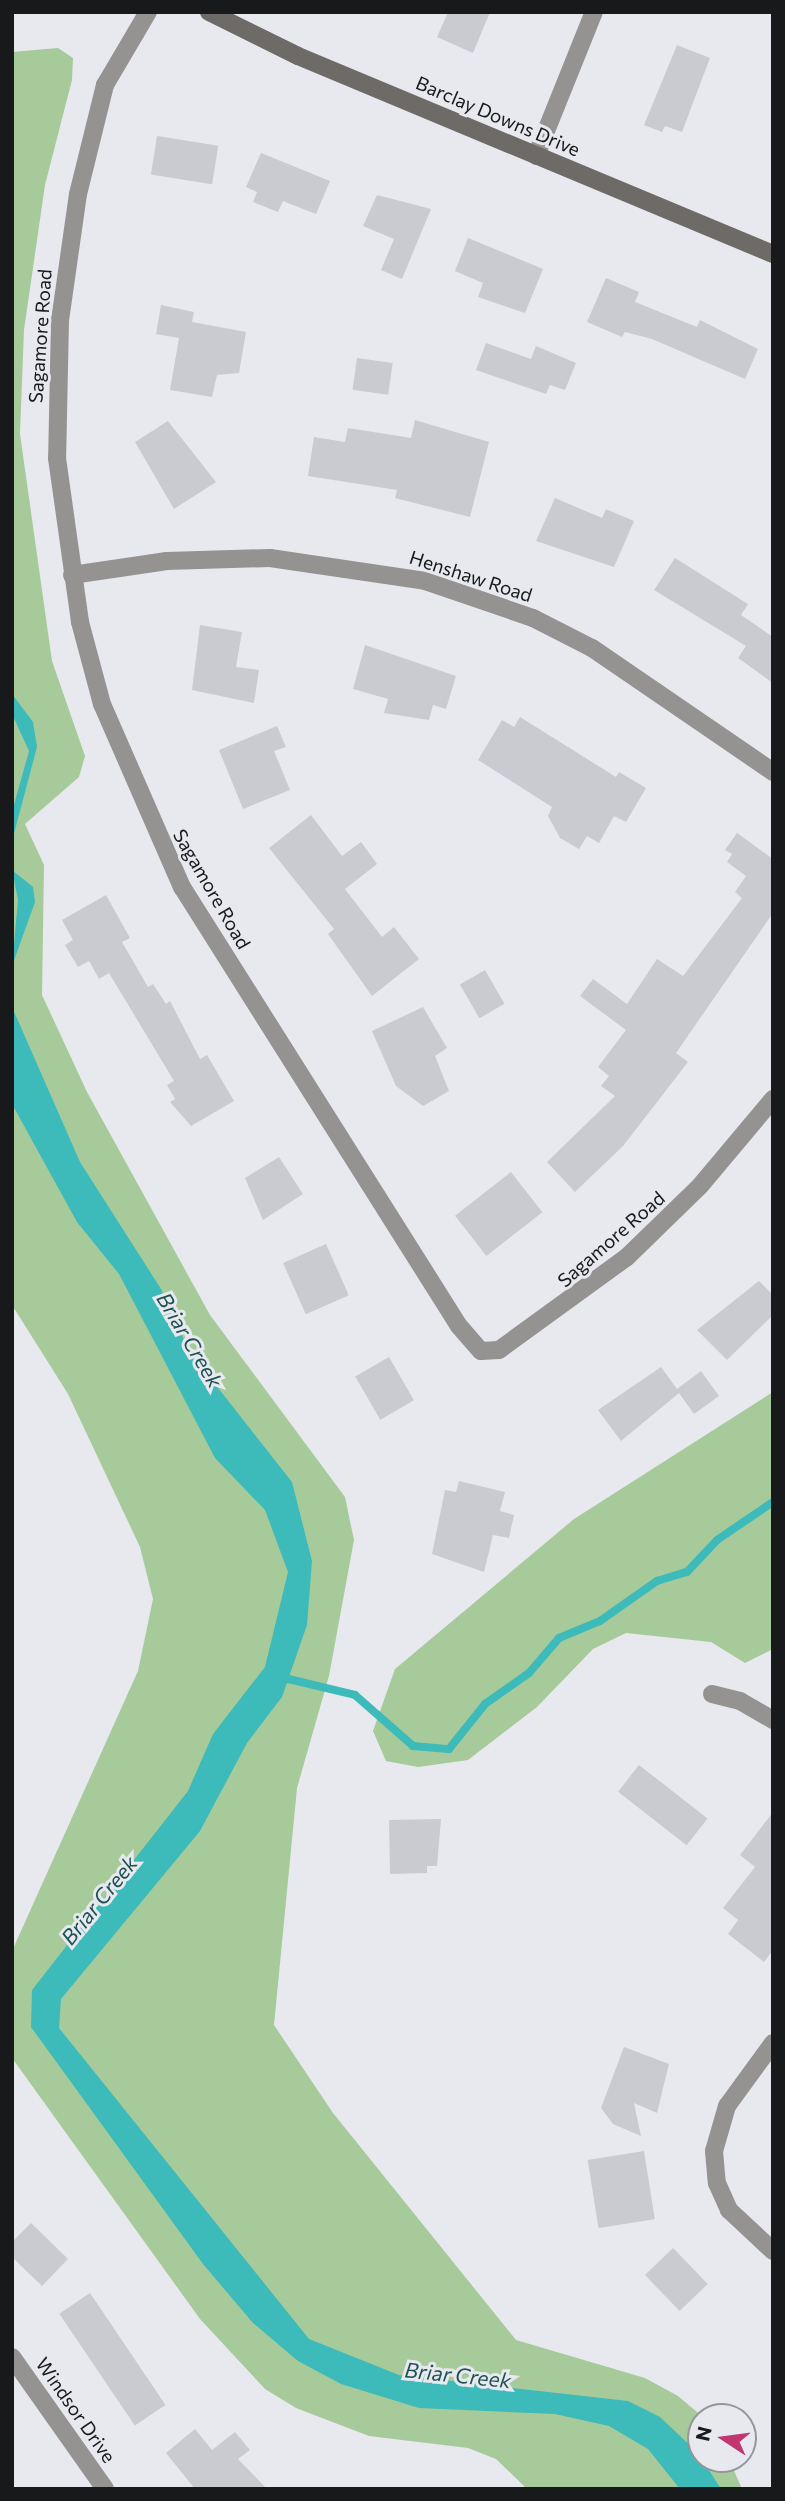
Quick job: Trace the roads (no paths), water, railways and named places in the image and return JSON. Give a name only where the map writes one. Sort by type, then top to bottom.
[{"type":"street","name":"Sagamore Road","points":[[148,12],[105,85],[65,263],[56,424],[72,575],[105,715],[170,866],[477,1349],[496,1352],[620,1263],[696,1191],[773,1099]]},
{"type":"street","name":"Barclay Downs Drive","points":[[209,12],[536,156],[773,254]]},
{"type":"street","points":[[536,156],[594,12]]},
{"type":"street","name":"Henshaw Road","points":[[72,575],[167,561],[270,558],[425,580],[523,614],[592,648],[773,772]]},
{"type":"street","points":[[712,1694],[740,1701],[773,1720]]},
{"type":"street","points":[[773,2043],[727,2106],[714,2151],[717,2183],[729,2210],[773,2251]]},
{"type":"street","name":"Windsor Drive","points":[[12,2357],[105,2489]]},
{"type":"water","points":[[12,694],[33,722],[37,747],[12,841],[12,812],[29,751],[12,714]]},
{"type":"water","points":[[12,870],[33,887],[35,902],[12,966],[18,900]]},
{"type":"water","points":[[12,1007],[80,1162],[161,1289],[189,1351],[292,1482],[312,1561],[307,1625],[282,1697],[247,1743],[200,1831],[61,1999],[59,2028],[309,2339],[399,2375],[628,2401],[660,2417],[687,2443],[687,2473],[711,2473],[721,2489],[680,2489],[648,2449],[609,2426],[555,2414],[419,2408],[341,2384],[298,2361],[253,2323],[203,2264],[31,2027],[32,1990],[188,1791],[213,1734],[265,1667],[288,1572],[265,1510],[215,1458],[119,1274],[77,1222],[12,1104]]},
{"type":"waterway","points":[[280,1677],[355,1695],[413,1746],[449,1749],[485,1704],[529,1673],[559,1638],[600,1621],[657,1581],[687,1572],[717,1540],[773,1502]]},
{"type":"water label","name":"Briar Creek","points":[[190,1340]]},
{"type":"water label","name":"Briar Creek","points":[[99,1900]]},
{"type":"water label","name":"Briar Creek","points":[[458,2375]]}]
